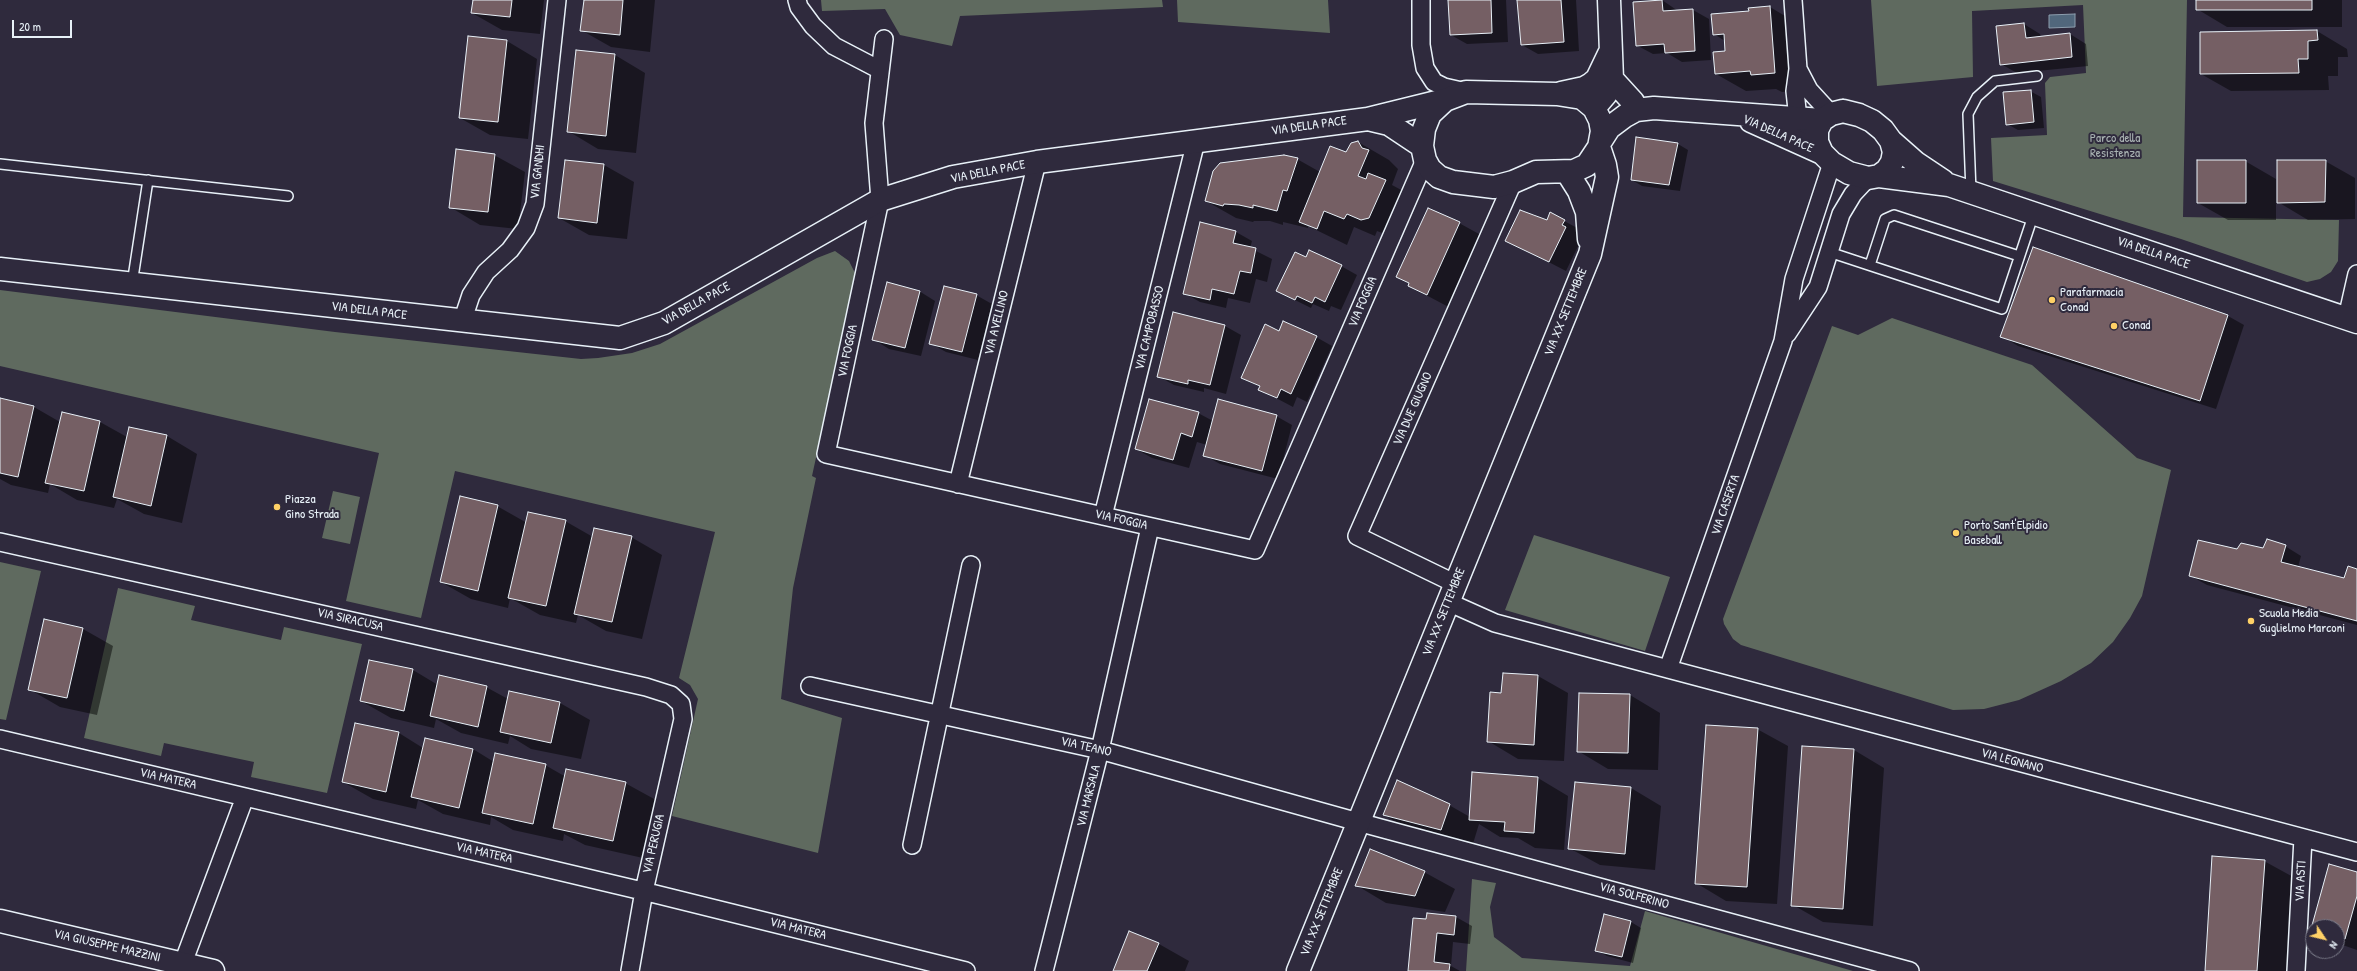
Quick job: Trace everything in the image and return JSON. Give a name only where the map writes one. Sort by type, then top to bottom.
[{"type":"street","name":"VIA GANDHI","points":[[462,322],[471,295],[486,272],[510,250],[526,228],[535,204],[557,0]]},
{"type":"street","points":[[797,0],[799,7],[813,26],[834,46],[880,70]]},
{"type":"street","points":[[1421,0],[1422,45],[1425,68],[1434,82],[1444,87],[1466,92],[1557,94],[1582,98],[1595,110],[1614,109],[1624,103],[1633,102]]},
{"type":"street","points":[[1595,110],[1606,94],[1612,79],[1612,47],[1609,0]]},
{"type":"street","points":[[1793,0],[1798,69],[1795,91],[1798,119],[1824,153],[1849,173],[1873,177],[1887,170],[1892,162],[1894,152],[1891,141],[1883,130],[1859,115],[1843,111],[1827,117],[1817,130],[1824,153]]},
{"type":"street","points":[[880,200],[874,123],[884,38]]},
{"type":"street","points":[[1557,94],[1584,88],[1591,84],[1605,66],[1612,47]]},
{"type":"street","points":[[1798,69],[1809,90],[1827,117]]},
{"type":"street","points":[[1612,79],[1633,102]]},
{"type":"street","points":[[1423,153],[1424,129],[1430,114],[1445,100],[1466,92]]},
{"type":"street","name":"VIA DELLA PACE","points":[[0,269],[462,322],[620,338],[664,323],[880,200],[953,178],[1037,162],[1368,118],[1445,100]]},
{"type":"street","name":"VIA DELLA PACE","points":[[1633,102],[1654,108]]},
{"type":"street","name":"VIA DELLA PACE","points":[[1368,118],[1389,124],[1423,153],[1430,169],[1439,177],[1453,182],[1494,187],[1513,182],[1536,172],[1567,172],[1581,169],[1587,164],[1609,128],[1636,110],[1654,108],[1798,119],[1827,117]]},
{"type":"street","name":"VIA XX SETTEMBRE","points":[[1298,971],[1590,254],[1606,177],[1600,143],[1600,120],[1595,110]]},
{"type":"street","name":"VIA DELLA PACE","points":[[1734,114],[1824,153]]},
{"type":"street","name":"VIA CAMPOBASSO","points":[[1103,516],[1196,141]]},
{"type":"street","name":"VIA DELLA PACE","points":[[1891,141],[1916,163],[1949,185]]},
{"type":"street","name":"VIA FOGGIA","points":[[880,200],[826,454],[1256,550],[1423,153]]},
{"type":"street","name":"VIA CASERTA","points":[[1668,669],[1783,341],[1794,279],[1824,153]]},
{"type":"street","name":"VIA AVELLINO","points":[[958,484],[1037,162]]},
{"type":"street","name":"VIA XX SETTEMBRE","points":[[1567,172],[1579,191],[1587,212],[1590,254]]},
{"type":"street","name":"VIA DELLA PACE","points":[[1873,177],[1949,185],[2352,320]]},
{"type":"street","name":"VIA CASERTA","points":[[1783,341],[1818,287],[1841,214],[1853,194],[1873,177]]},
{"type":"street","name":"VIA DUE GIUGNO","points":[[1452,593],[1357,536],[1513,182]]},
{"type":"street","points":[[2352,320],[2357,274]]},
{"type":"street","name":"VIA MARSALA","points":[[1044,971],[1100,750],[1150,527]]},
{"type":"street","name":"VIA SIRACUSA","points":[[0,542],[646,687],[671,695],[681,704],[683,719]]},
{"type":"street","points":[[912,845],[971,565]]},
{"type":"street","name":"VIA LEGNANO","points":[[1452,593],[1495,623],[2357,852]]},
{"type":"street","name":"VIA TEANO","points":[[810,686],[1100,750],[1358,822]]},
{"type":"street","name":"VIA PERUGIA","points":[[630,971],[644,891],[683,719]]},
{"type":"street","name":"VIA MATERA","points":[[0,739],[644,891],[966,971]]},
{"type":"street","points":[[181,967],[245,797]]},
{"type":"street","name":"VIA SOLFERINO","points":[[1358,822],[1910,971]]},
{"type":"street","name":"VIA ASTI","points":[[2296,971],[2303,838]]},
{"type":"street","name":"VIA GIUSEPPE MAZZINI","points":[[0,921],[181,967],[213,971]]},
{"type":"lane","points":[[1971,192],[1968,114],[1977,97],[1995,81],[2037,76]]},
{"type":"lane","points":[[0,164],[288,196]]},
{"type":"lane","points":[[132,284],[148,180]]},
{"type":"lane","points":[[1829,252],[2002,309],[2034,213]]},
{"type":"lane","points":[[1870,265],[1885,219],[1894,215],[2019,256]]},
{"type":"green space","points":[[821,0],[1162,0],[1163,7],[960,16],[952,46],[900,35],[885,9],[822,11]]},
{"type":"green space","points":[[1177,0],[1328,0],[1330,33],[1178,22]]},
{"type":"green space","name":"Parco della Resistenza","points":[[1871,0],[2187,0],[2183,217],[2339,220],[2338,261],[2331,272],[2320,279],[2307,282],[2181,239],[1993,181],[1991,138],[2047,135],[2045,83],[2050,77],[2086,73],[2083,5],[1972,11],[1973,77],[1877,86]]},
{"type":"green space","points":[[835,251],[849,261],[856,275],[812,476],[816,478],[793,588],[781,699],[842,718],[818,853],[672,816],[698,699],[690,685],[679,678],[715,532],[455,471],[421,618],[346,601],[379,453],[0,366],[0,290],[335,332],[581,359],[632,353],[660,344],[817,258]]},
{"type":"green space","name":"Porto Sant'Elpidio Baseball","points":[[1892,318],[2032,365],[2137,458],[2171,470],[2142,596],[2130,618],[2113,642],[2091,663],[2061,681],[2019,700],[1984,709],[1953,710],[1741,645],[1733,639],[1724,624],[1723,619],[1832,326],[1858,335]]},
{"type":"green space","points":[[333,491],[360,497],[350,544],[322,538]]},
{"type":"green space","points":[[1534,535],[1670,577],[1645,651],[1505,610]]},
{"type":"green space","points":[[0,562],[41,571],[6,720],[0,719]]},
{"type":"green space","points":[[118,588],[195,606],[191,620],[281,640],[284,627],[362,644],[327,793],[251,777],[254,762],[164,743],[161,756],[84,738]]},
{"type":"green space","points":[[1472,879],[1496,883],[1490,907],[1494,937],[1522,958],[1630,966],[1645,911],[1853,971],[1466,971]]},
{"type":"water","points":[[2075,14],[2075,27],[2049,28],[2049,15]]},
{"type":"building","points":[[473,0],[512,0],[510,17],[471,13]]},
{"type":"building","points":[[584,0],[623,0],[620,35],[580,31]]},
{"type":"building","points":[[1448,0],[1491,0],[1492,33],[1450,35]]},
{"type":"building","points":[[1517,0],[1561,0],[1564,42],[1521,45]]},
{"type":"building","points":[[1662,0],[1663,11],[1693,9],[1695,51],[1665,53],[1664,44],[1636,46],[1633,2]]},
{"type":"building","points":[[2196,0],[2312,0],[2312,10],[2196,10]]},
{"type":"building","points":[[1770,6],[1775,73],[1751,75],[1750,71],[1715,74],[1713,52],[1725,51],[1724,34],[1713,35],[1711,14],[1749,11],[1748,8]]},
{"type":"building","points":[[2024,23],[2026,38],[2070,33],[2072,57],[2000,65],[1996,26]]},
{"type":"building","points":[[2317,30],[2318,40],[2308,41],[2308,59],[2298,59],[2299,73],[2200,74],[2200,32]]},
{"type":"building","points":[[468,36],[507,40],[498,122],[459,118]]},
{"type":"building","points":[[576,50],[615,54],[606,136],[567,132]]},
{"type":"building","points":[[2031,90],[2034,122],[2006,125],[2003,92]]},
{"type":"building","points":[[1636,137],[1678,143],[1669,185],[1631,180]]},
{"type":"building","points":[[1358,141],[1362,148],[1369,150],[1358,176],[1366,179],[1368,173],[1386,180],[1369,218],[1361,220],[1347,214],[1344,219],[1324,211],[1317,229],[1299,222],[1330,146],[1346,152],[1351,143]]},
{"type":"building","points":[[456,149],[495,154],[488,212],[449,208]]},
{"type":"building","points":[[1284,155],[1298,158],[1287,191],[1283,190],[1277,211],[1253,205],[1253,208],[1224,204],[1223,206],[1205,201],[1213,171],[1220,163]]},
{"type":"building","points":[[565,160],[604,164],[597,223],[558,218]]},
{"type":"building","points":[[2197,160],[2246,160],[2246,203],[2197,203]]},
{"type":"building","points":[[2277,160],[2326,160],[2325,202],[2277,203]]},
{"type":"building","points":[[1428,208],[1460,222],[1427,295],[1408,286],[1409,283],[1396,277]]},
{"type":"building","points":[[1520,210],[1547,220],[1550,212],[1565,220],[1562,225],[1566,227],[1549,262],[1505,241]]},
{"type":"building","points":[[1200,222],[1236,231],[1233,243],[1256,248],[1251,273],[1240,271],[1234,294],[1212,289],[1210,300],[1183,294]]},
{"type":"building","name":"Conad","points":[[2033,247],[2228,315],[2200,401],[2000,337]]},
{"type":"building","points":[[1309,250],[1342,265],[1325,302],[1315,297],[1312,303],[1297,296],[1295,300],[1276,291],[1295,252],[1306,257]]},
{"type":"building","points":[[887,282],[920,291],[905,348],[872,340]]},
{"type":"building","points":[[944,286],[977,294],[962,352],[929,344]]},
{"type":"building","points":[[1173,312],[1225,325],[1210,385],[1188,380],[1188,384],[1157,377]]},
{"type":"building","points":[[1283,321],[1317,336],[1291,394],[1281,389],[1277,398],[1258,390],[1260,386],[1241,378],[1265,324],[1279,331]]},
{"type":"building","points":[[0,398],[34,406],[18,477],[0,473]]},
{"type":"building","points":[[1149,399],[1199,412],[1192,437],[1181,433],[1173,460],[1135,449]]},
{"type":"building","points":[[1218,399],[1277,415],[1262,471],[1203,456]]},
{"type":"building","points":[[62,412],[100,421],[84,491],[45,483]]},
{"type":"building","points":[[129,427],[167,435],[151,506],[113,497]]},
{"type":"building","points":[[460,496],[498,505],[478,591],[440,582]]},
{"type":"building","points":[[528,512],[566,520],[546,606],[508,598]]},
{"type":"building","points":[[594,528],[632,536],[612,622],[574,614]]},
{"type":"building","points":[[2267,539],[2286,545],[2281,562],[2344,578],[2348,566],[2357,569],[2357,621],[2189,576],[2198,540],[2237,549],[2241,543],[2263,548]]},
{"type":"building","points":[[44,619],[83,628],[67,698],[28,690]]},
{"type":"building","points":[[369,660],[413,669],[404,711],[360,701]]},
{"type":"building","points":[[1503,673],[1538,675],[1534,745],[1487,742],[1490,692],[1501,693]]},
{"type":"building","points":[[439,675],[487,686],[478,727],[430,716]]},
{"type":"building","points":[[509,691],[560,702],[551,743],[500,732]]},
{"type":"building","points":[[1579,693],[1630,694],[1628,753],[1577,752]]},
{"type":"building","points":[[355,723],[399,732],[386,792],[342,782]]},
{"type":"building","points":[[1706,725],[1758,728],[1747,887],[1695,884]]},
{"type":"building","points":[[425,738],[473,749],[459,808],[411,797]]},
{"type":"building","points":[[1802,746],[1854,749],[1843,909],[1791,906]]},
{"type":"building","points":[[495,753],[546,764],[533,824],[482,813]]},
{"type":"building","points":[[566,769],[626,782],[613,841],[553,828]]},
{"type":"building","points":[[1472,772],[1538,777],[1534,833],[1504,831],[1505,822],[1469,820]]},
{"type":"building","points":[[1397,780],[1450,804],[1441,830],[1383,815]]},
{"type":"building","points":[[1575,782],[1631,787],[1625,854],[1568,849]]},
{"type":"building","points":[[1370,849],[1425,871],[1415,896],[1355,886]]},
{"type":"building","points":[[2212,856],[2265,860],[2257,971],[2205,971]]},
{"type":"building","points":[[2329,864],[2357,872],[2357,896],[2345,939],[2345,919],[2314,919]]},
{"type":"building","points":[[1427,913],[1456,916],[1454,935],[1437,933],[1434,962],[1450,964],[1449,971],[1408,971],[1413,918],[1426,919]]},
{"type":"building","points":[[1604,914],[1631,921],[1622,957],[1595,951]]},
{"type":"building","points":[[1129,931],[1159,943],[1147,971],[1113,971]]},
{"type":"place","name":"Parafarmacia Conad","points":[[2052,300]]},
{"type":"place","name":"Conad","points":[[2114,326]]},
{"type":"place","name":"Piazza Gino Strada","points":[[277,507]]},
{"type":"place","name":"Porto Sant'Elpidio Baseball","points":[[1956,533]]},
{"type":"place","name":"Scuola Media Guglielmo Marconi","points":[[2251,621]]}]
